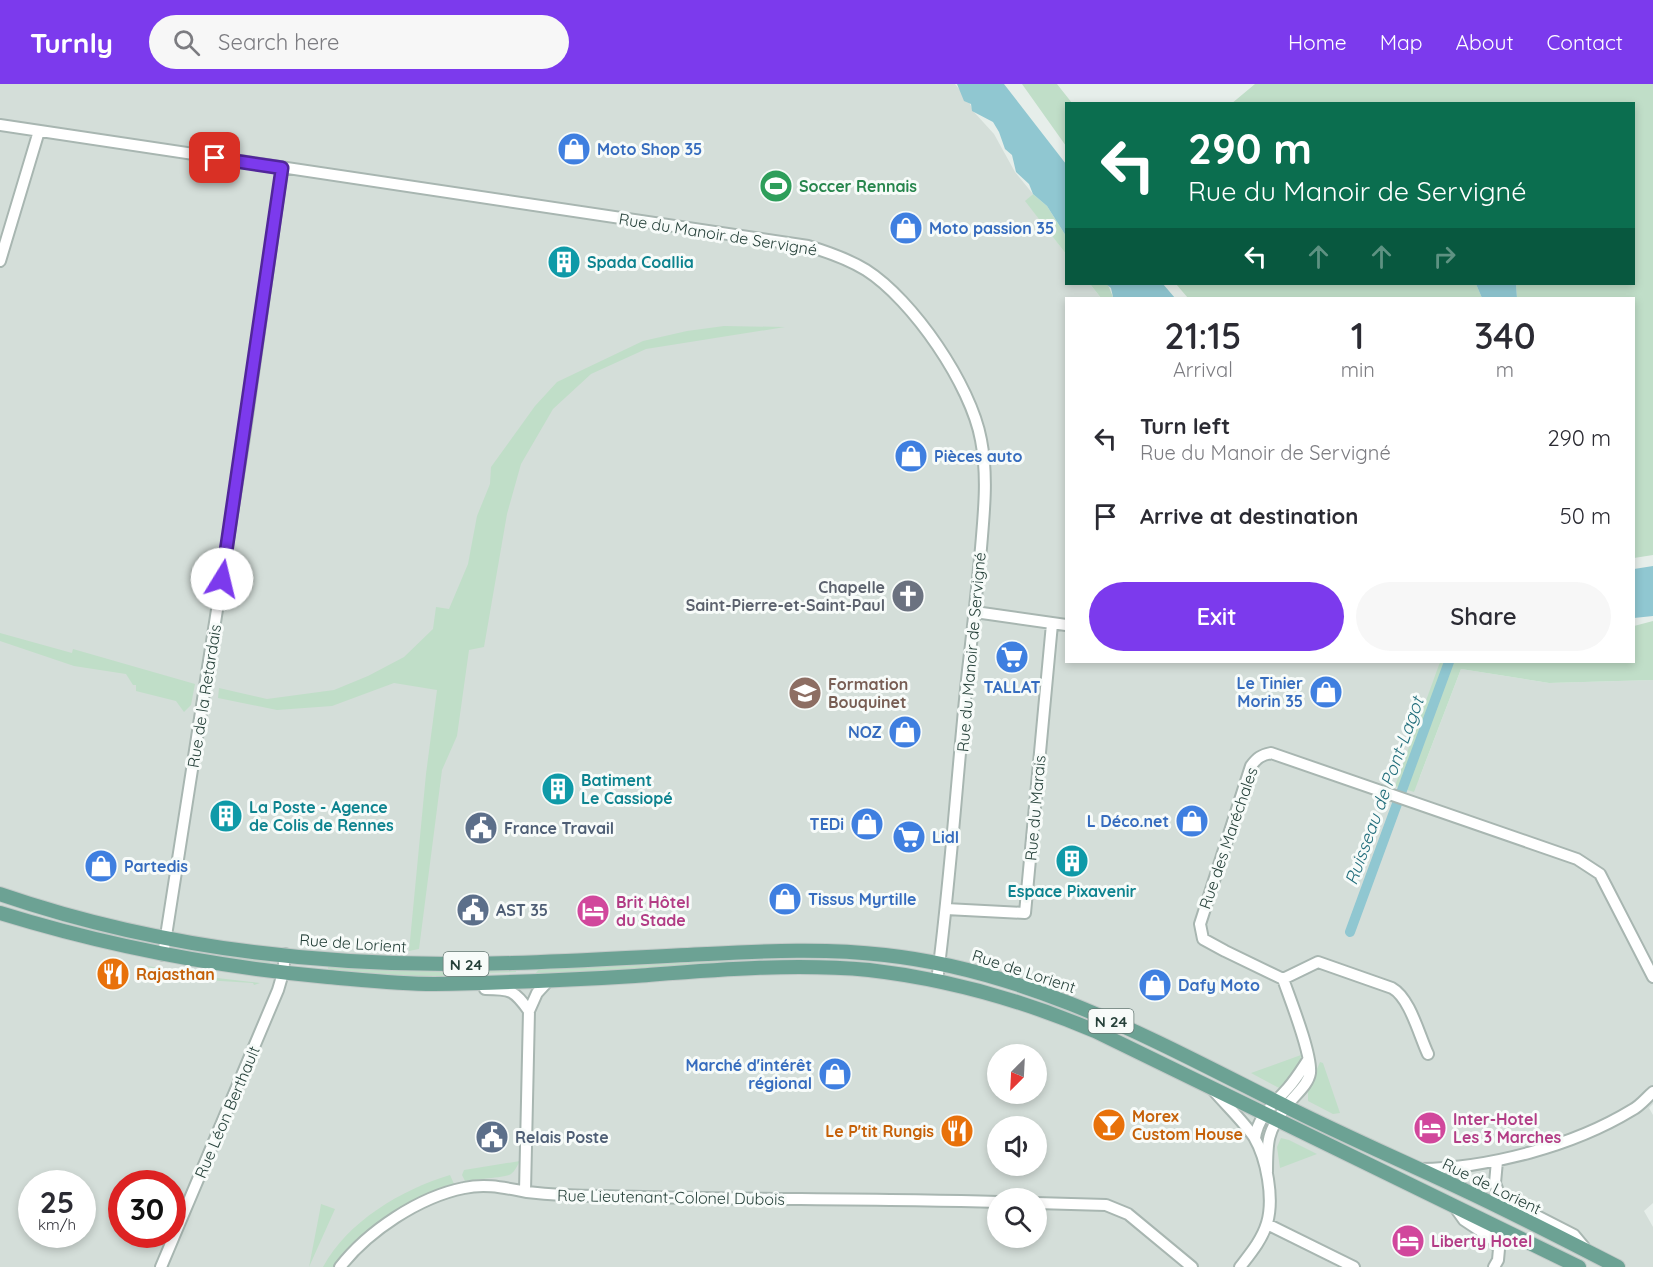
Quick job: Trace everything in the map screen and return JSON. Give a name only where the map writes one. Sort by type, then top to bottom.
[{"type":"main road","name":"Rue de Lorient","points":[[0,894],[104,924],[166,938],[285,954],[405,964],[539,962],[742,952],[841,951],[939,963],[1025,986],[1074,1004],[1420,1169],[1618,1267]]},
{"type":"main road","name":"Rue de Lorient","points":[[0,913],[74,934],[163,955],[283,973],[432,984],[548,981],[739,968],[838,968],[910,975],[983,991],[1029,1005],[1095,1031],[1579,1267]]},
{"type":"main road","points":[[1095,1031],[1102,1017]]},
{"type":"street","name":"Rue du Manoir de Servigné","points":[[0,126],[808,246],[832,253],[867,271],[888,288],[936,344],[964,391],[981,438],[985,470],[985,498],[975,612],[937,981]]},
{"type":"street","points":[[0,261],[39,131]]},
{"type":"street","name":"Rue de la Retardais","points":[[166,938],[244,437],[282,168]]},
{"type":"street","points":[[975,612],[1065,625]]},
{"type":"street","name":"Rue du Marais","points":[[946,909],[1025,913],[1052,624]]},
{"type":"street","name":"Rue des Maréchales","points":[[1283,979],[1203,939],[1200,924],[1251,766],[1257,758],[1271,753],[1577,859],[1600,874],[1653,977]]},
{"type":"street","points":[[163,955],[166,938]]},
{"type":"street","points":[[739,968],[742,952]]},
{"type":"street","name":"Rue Léon Berthault","points":[[161,1267],[279,990],[285,954]]},
{"type":"street","points":[[528,981],[539,962]]},
{"type":"street","points":[[1255,1138],[1263,1114],[1300,1091],[1310,1072],[1304,1040],[1283,979],[1318,962],[1400,992],[1428,1054]]},
{"type":"street","points":[[525,1191],[529,1011],[537,993],[548,981]]},
{"type":"street","name":"Rue de Lorient","points":[[432,984],[442,989],[509,989],[517,994],[529,1011]]},
{"type":"street","points":[[1212,1088],[1255,1138],[1267,1172]]},
{"type":"street","points":[[1420,1169],[1497,1161],[1590,1132],[1634,1109],[1653,1092]]},
{"type":"street","points":[[1240,1267],[1257,1244],[1267,1224],[1270,1193],[1267,1172],[1267,1139],[1277,1121],[1281,1104]]},
{"type":"street","points":[[1497,1161],[1495,1183],[1500,1197],[1574,1235],[1589,1252]]},
{"type":"street","name":"Rue Lieutenant-Colonel Dubois","points":[[340,1267],[359,1246],[385,1224],[424,1202],[464,1188],[499,1186],[559,1195],[694,1199],[987,1202]]},
{"type":"street","points":[[1047,1203],[1106,1205],[1128,1214],[1192,1267]]},
{"type":"street","points":[[1454,1206],[1464,1220],[1491,1238],[1499,1248],[1498,1260],[1494,1267]]},
{"type":"street","points":[[1267,1224],[1354,1267]]},
{"type":"shaded area","points":[[0,84],[955,84],[974,112],[994,134],[1015,172],[1033,194],[1026,201],[1065,253],[1065,285],[1091,285],[1100,297],[1065,297],[1065,663],[1440,663],[1419,779],[1461,669],[1549,683],[1653,680],[1653,1104],[1649,1108],[1653,1115],[1653,1203],[1644,1211],[1653,1227],[1653,1267],[0,1267]]},
{"type":"green space","points":[[1022,84],[1057,84],[1071,102],[1065,102],[1065,145]]},
{"type":"green space","points":[[1255,84],[1653,84],[1653,555],[1635,558],[1635,297],[1517,297],[1516,285],[1635,285],[1635,102],[1233,102]]},
{"type":"green space","points":[[1033,194],[1047,206],[1065,234],[1065,253],[1025,201]]},
{"type":"green space","points":[[1091,285],[1108,285],[1113,297],[1100,297]]},
{"type":"green space","points":[[1177,285],[1476,285],[1482,297],[1187,297]]},
{"type":"green space","points":[[724,326],[785,327],[646,349],[591,374],[553,409],[521,464],[507,514],[484,647],[469,650],[457,736],[442,770],[419,949],[409,951],[426,774],[437,690],[394,683],[332,706],[277,710],[218,698],[219,688],[267,699],[334,690],[368,676],[404,657],[433,629],[436,607],[449,609],[468,564],[477,516],[490,484],[491,467],[535,406],[557,382],[643,341],[687,331]]},
{"type":"green space","points":[[1653,621],[1653,680],[1549,683],[1461,669],[1414,792],[1395,786],[1440,663],[1635,663],[1635,626]]},
{"type":"green space","points":[[0,633],[72,653],[73,649],[195,684],[191,705],[184,712],[176,701],[136,691],[136,685],[133,685],[126,674],[74,666],[0,641]]},
{"type":"green space","points":[[185,946],[270,959],[270,965],[184,953]]},
{"type":"green space","points":[[732,959],[731,964],[534,975],[541,967]]},
{"type":"green space","points":[[328,964],[516,968],[516,972],[481,973],[471,977],[389,976],[328,972]]},
{"type":"green space","points":[[143,965],[200,976],[260,983],[254,985],[253,983],[204,980],[203,978],[183,979]]},
{"type":"green space","points":[[1301,1055],[1300,1065],[1281,1089],[1251,1073]]},
{"type":"green space","points":[[1320,1062],[1323,1063],[1340,1113],[1333,1114],[1308,1101],[1308,1090]]},
{"type":"green space","points":[[1281,1138],[1317,1154],[1280,1168],[1277,1147]]},
{"type":"green space","points":[[520,1161],[514,1171],[508,1175],[465,1181],[462,1175],[464,1170]]},
{"type":"green space","points":[[450,1175],[455,1186],[423,1198],[336,1267],[323,1267],[346,1235],[378,1209],[413,1189]]},
{"type":"green space","points":[[321,1204],[335,1209],[309,1267],[320,1210]]},
{"type":"water","points":[[957,84],[1004,84],[1065,163],[1065,234],[1047,206],[1033,194],[1029,184],[1016,172],[1012,155],[1005,149],[993,122],[972,111],[971,104],[964,101]]},
{"type":"water","points":[[1107,285],[1164,285],[1174,297],[1113,297],[1111,288]]},
{"type":"water","points":[[1476,285],[1516,285],[1517,297],[1482,297]]},
{"type":"water","points":[[1653,566],[1653,616],[1635,618],[1635,569]]},
{"type":"waterway","name":"Ruisseau de Pont-Lagot","points":[[1350,932],[1449,663]]},
{"type":"place","name":"Moto Shop 35","points":[[574,149]]},
{"type":"place","name":"Soccer Rennais","points":[[776,186]]},
{"type":"place","name":"Moto passion 35","points":[[906,228]]},
{"type":"place","name":"Spada Coallia","points":[[564,262]]},
{"type":"place","name":"Pièces auto","points":[[911,456]]},
{"type":"place","name":"Chapelle Saint-Pierre-et-Saint-Paul","points":[[908,596]]},
{"type":"place","name":"TALLAT","points":[[1012,657]]},
{"type":"place","name":"Le Tinier Morin 35","points":[[1326,692]]},
{"type":"place","name":"Formation Bouquinet","points":[[805,693]]},
{"type":"place","name":"NOZ","points":[[905,732]]},
{"type":"place","name":"Batiment Le Cassiopé","points":[[558,789]]},
{"type":"place","name":"La Poste - Agence de Colis de Rennes","points":[[226,816]]},
{"type":"place","name":"L Déco.net","points":[[1192,821]]},
{"type":"place","name":"TEDi","points":[[867,824]]},
{"type":"place","name":"France Travail","points":[[481,828]]},
{"type":"place","name":"Lidl","points":[[909,837]]},
{"type":"place","name":"Espace Pixavenir","points":[[1072,861]]},
{"type":"place","name":"Partedis","points":[[101,866]]},
{"type":"place","name":"Tissus Myrtille","points":[[785,899]]},
{"type":"place","name":"AST 35","points":[[473,910]]},
{"type":"place","name":"Brit Hôtel du Stade","points":[[593,911]]},
{"type":"place","name":"Rajasthan","points":[[113,974]]},
{"type":"place","name":"Dafy Moto","points":[[1155,985]]},
{"type":"place","name":"Marché d'intérêt régional","points":[[835,1074]]},
{"type":"place","name":"Morex Custom House","points":[[1109,1125]]},
{"type":"place","name":"Inter-Hotel Les 3 Marches","points":[[1430,1128]]},
{"type":"place","name":"Le P'tit Rungis","points":[[957,1131]]},
{"type":"place","name":"Relais Poste","points":[[492,1137]]},
{"type":"place","name":"Liberty Hotel","points":[[1408,1241]]},
{"type":"route","points":[[215,158],[282,168],[222,579]]}]
